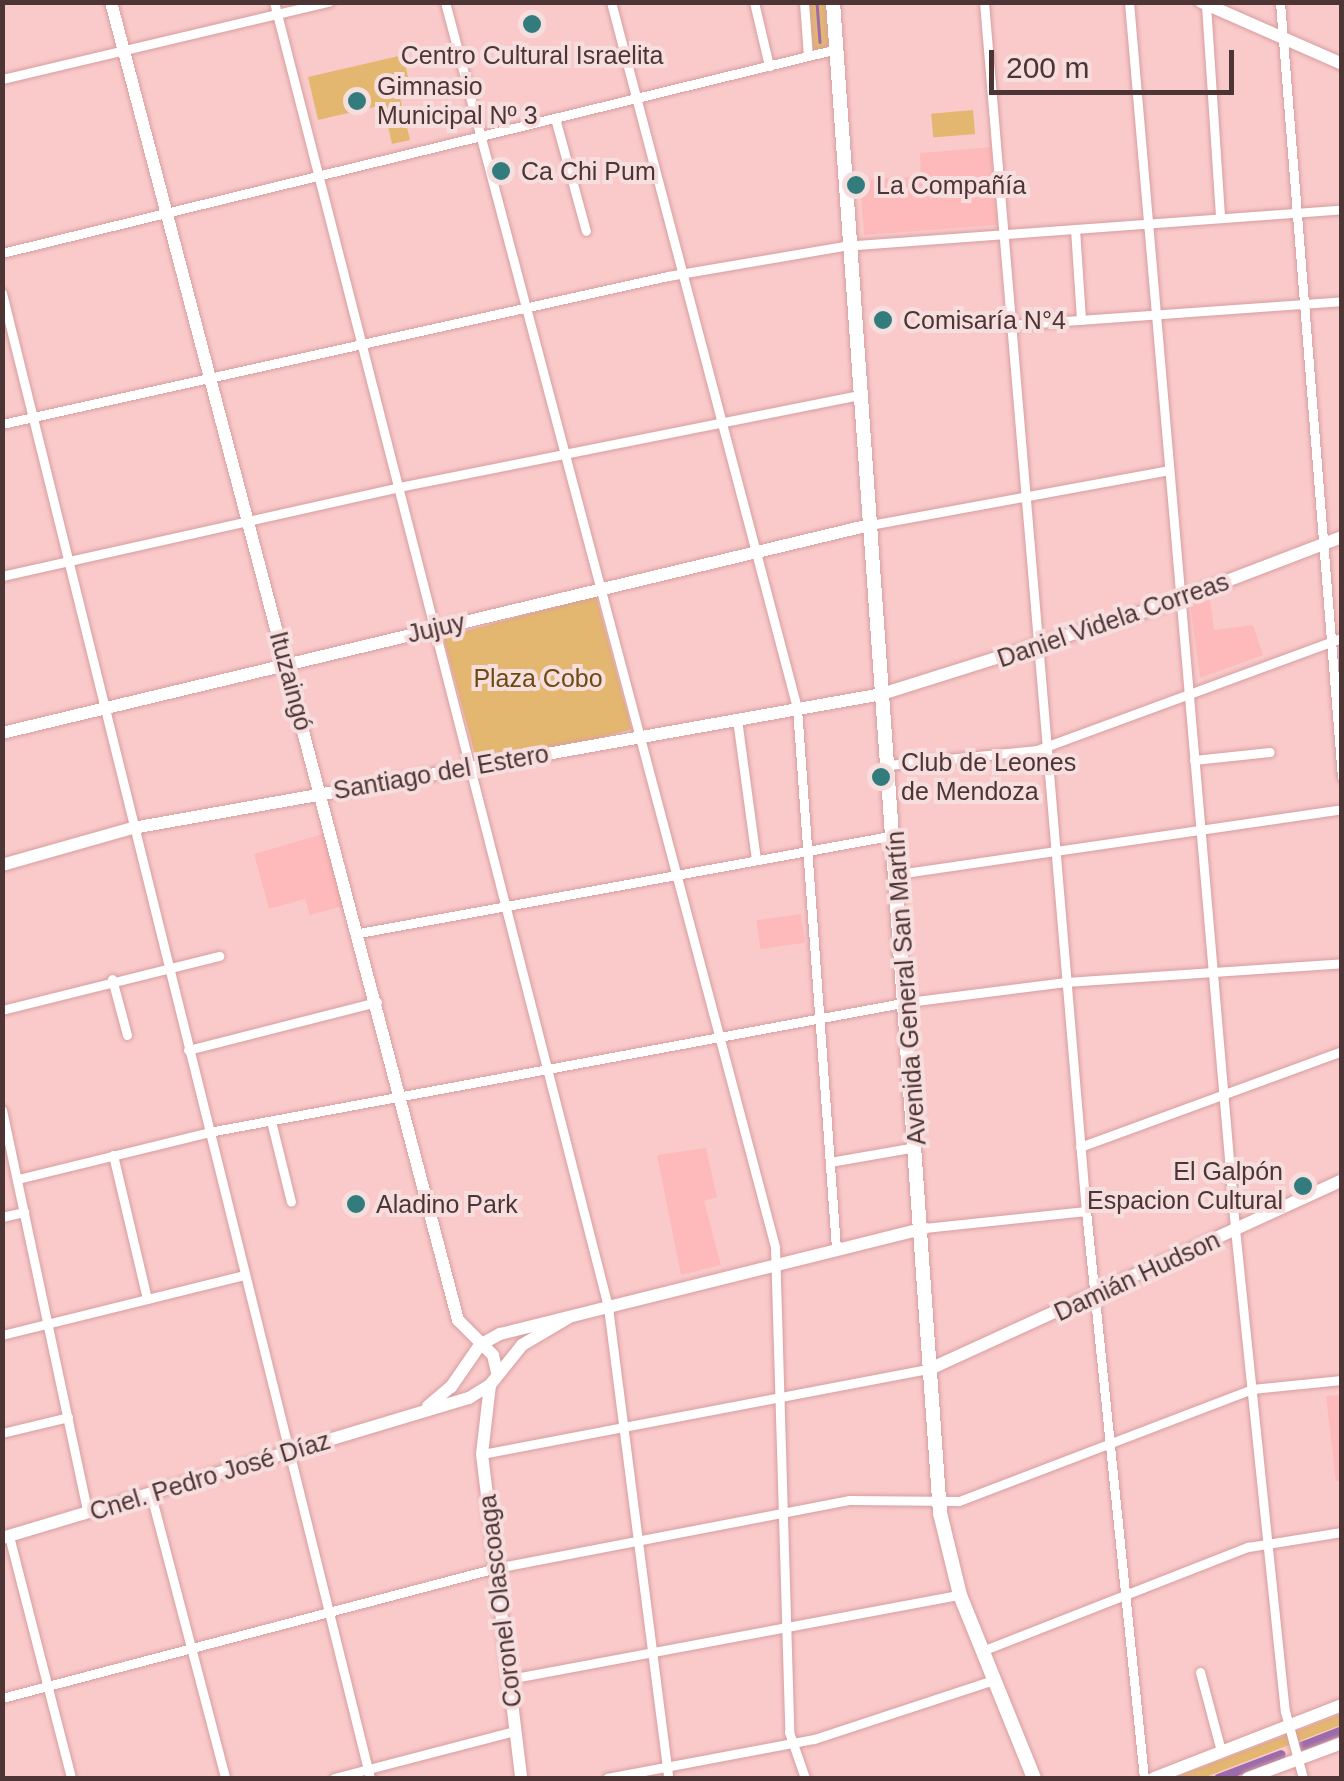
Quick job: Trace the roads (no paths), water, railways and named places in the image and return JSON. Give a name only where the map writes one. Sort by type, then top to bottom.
[{"type":"main road","name":"Avenida General San Martín","points":[[833,2],[924,1228],[939,1503],[960,1595],[1034,1778]]},
{"type":"street","name":"Ituzaingó","points":[[111,2],[458,1320],[479,1349],[480,1388]]},
{"type":"street","points":[[274,2],[608,1306],[666,1773]]},
{"type":"street","points":[[2,79],[329,2]]},
{"type":"street","points":[[445,2],[778,1262],[792,1744],[805,1778]]},
{"type":"street","points":[[611,2],[797,708],[836,1248]]},
{"type":"street","points":[[754,2],[769,66]]},
{"type":"street","points":[[804,2],[808,56]]},
{"type":"street","points":[[984,2],[1080,1148],[1144,1778]]},
{"type":"street","points":[[1129,2],[1151,314],[1215,973],[1235,1229],[1287,1725],[1294,1760],[1303,1778]]},
{"type":"street","points":[[1280,2],[1320,546],[1342,777]]},
{"type":"street","points":[[1220,218],[1204,4],[1342,64]]},
{"type":"street","points":[[2,253],[836,50]]},
{"type":"street","points":[[556,118],[586,230]]},
{"type":"street","points":[[2,424],[682,274],[850,245],[1342,209]]},
{"type":"street","points":[[1074,229],[1081,320]]},
{"type":"street","points":[[2,294],[369,1774]]},
{"type":"street","points":[[1010,326],[1342,301]]},
{"type":"street","points":[[2,576],[399,487],[860,394]]},
{"type":"street","points":[[870,524],[1165,471]]},
{"type":"street","name":"Jujuy","points":[[2,733],[870,524]]},
{"type":"street","name":"Daniel Videla Correas","points":[[882,694],[1177,601],[1342,537]]},
{"type":"street","points":[[888,765],[1046,748],[1342,638]]},
{"type":"street","name":"Santiago del Estero","points":[[2,865],[133,828],[882,694]]},
{"type":"street","points":[[737,719],[756,860]]},
{"type":"street","points":[[1194,760],[1270,752]]},
{"type":"street","points":[[898,874],[1342,809]]},
{"type":"street","points":[[359,934],[894,835]]},
{"type":"street","points":[[2,1010],[112,979],[219,956]]},
{"type":"street","points":[[18,1179],[209,1132],[908,1002],[1066,982],[1342,963]]},
{"type":"street","points":[[112,979],[127,1035]]},
{"type":"street","points":[[188,1050],[377,1002]]},
{"type":"street","points":[[1080,1148],[1342,1051]]},
{"type":"street","points":[[2,1110],[88,1513]]},
{"type":"street","points":[[271,1122],[291,1202]]},
{"type":"street","points":[[830,1162],[918,1147]]},
{"type":"street","points":[[113,1155],[147,1299]]},
{"type":"street","name":"Damián Hudson","points":[[932,1368],[1342,1180]]},
{"type":"street","points":[[924,1228],[1086,1211]]},
{"type":"street","points":[[2,1217],[24,1212]]},
{"type":"street","name":"Cnel. Pedro José Díaz","points":[[418,1413],[457,1380],[479,1349],[608,1306],[924,1228]]},
{"type":"street","points":[[2,1335],[244,1275]]},
{"type":"street","name":"Cnel. Pedro José Díaz","points":[[6,1537],[418,1413],[480,1388],[522,1346],[568,1318]]},
{"type":"street","points":[[482,1454],[932,1368]]},
{"type":"street","points":[[457,1380],[480,1388],[483,1422]]},
{"type":"street","points":[[2,1698],[496,1568],[858,1499],[939,1503],[965,1500],[1252,1389],[1342,1380]]},
{"type":"street","name":"Coronel Olascoaga","points":[[480,1388],[482,1454],[521,1778]]},
{"type":"street","points":[[2,1433],[68,1417]]},
{"type":"street","points":[[151,1494],[225,1778]]},
{"type":"street","points":[[982,1651],[1268,1542],[1342,1532]]},
{"type":"street","points":[[6,1537],[71,1778]]},
{"type":"street","points":[[509,1679],[960,1595]]},
{"type":"street","points":[[1200,1672],[1221,1751]]},
{"type":"street","points":[[607,1778],[666,1773],[792,1744],[993,1680]]},
{"type":"street","points":[[1154,1778],[1342,1705]]},
{"type":"street","points":[[334,1778],[369,1774],[516,1731]]},
{"type":"street","points":[[1248,1778],[1342,1744]]},
{"type":"waterway","points":[[817,2],[820,42]]},
{"type":"waterway","points":[[1301,1746],[1342,1730]]},
{"type":"waterway","points":[[1218,1778],[1281,1754]]},
{"type":"place","name":"Centro Cultural Israelita","points":[[532,24]]},
{"type":"place","name":"Gimnasio Municipal Nº 3","points":[[357,101]]},
{"type":"place","name":"Ca Chi Pum","points":[[501,171]]},
{"type":"place","name":"La Compañía","points":[[856,185]]},
{"type":"place","name":"Comisaría N°4","points":[[883,320]]},
{"type":"place","name":"Club de Leones de Mendoza","points":[[881,777]]},
{"type":"place","name":"El Galpón Espacion Cultural","points":[[1303,1186]]},
{"type":"place","name":"Aladino Park","points":[[356,1204]]},
{"type":"park label","name":"Plaza Cobo","points":[[538,678]]}]
